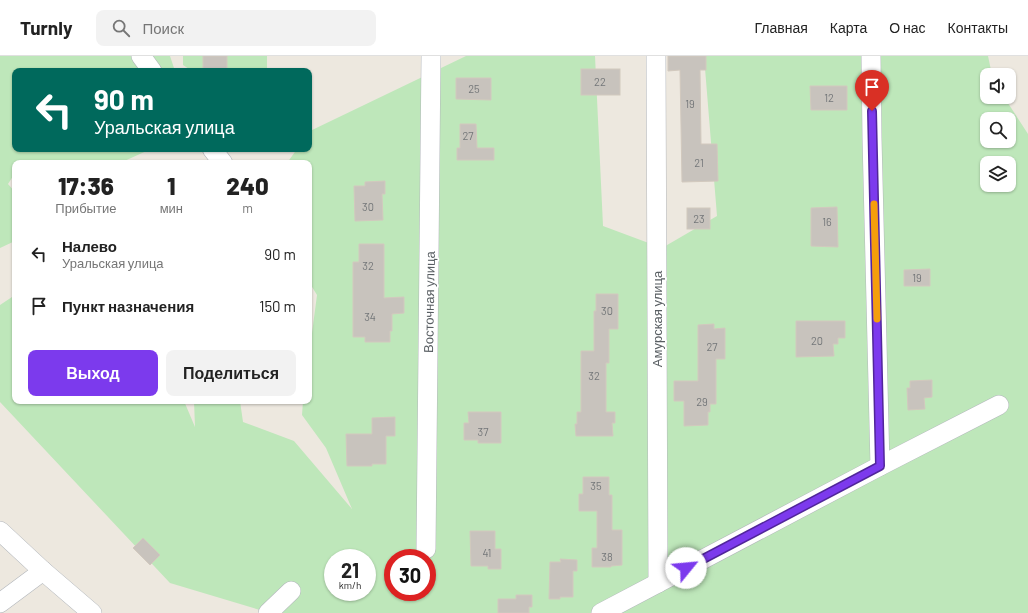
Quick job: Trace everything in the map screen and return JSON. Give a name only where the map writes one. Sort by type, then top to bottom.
[{"type":"street","points":[[141,56],[150,68]]},
{"type":"street","name":"Восточная улица","points":[[426,549],[432,56]]},
{"type":"street","name":"Амурская улица","points":[[656,56],[658,583]]},
{"type":"street","points":[[871,56],[880,466]]},
{"type":"street","points":[[214,152],[221,160]]},
{"type":"street","points":[[601,613],[999,404]]},
{"type":"street","points":[[0,531],[43,571],[92,613]]},
{"type":"street","points":[[0,603],[43,571]]},
{"type":"street","points":[[268,613],[292,590]]},
{"type":"green space","points":[[0,56],[170,56],[174,68],[12,68],[12,152],[144,152],[127,160],[12,160],[12,178],[8,184],[12,189],[12,242],[0,248]]},
{"type":"green space","points":[[183,56],[267,56],[267,68],[188,68],[183,65]]},
{"type":"green space","points":[[466,56],[595,56],[603,226],[662,248],[717,216],[704,56],[988,56],[991,68],[980,68],[980,104],[1009,104],[1014,112],[980,112],[980,148],[1016,148],[1016,116],[1028,134],[1028,613],[270,613],[170,583],[0,402],[0,305],[12,297],[12,404],[185,404],[195,427],[194,404],[240,404],[243,422],[294,441],[352,509],[326,448],[302,415],[303,404],[312,404],[312,333],[317,295],[312,287],[312,160],[289,160],[295,152],[312,152],[312,130]]},
{"type":"building","points":[[203,56],[227,56],[227,68],[203,68]]},
{"type":"building","points":[[668,56],[706,56],[706,70],[700,70],[701,144],[717,144],[718,181],[682,182],[680,70],[668,71]]},
{"type":"building","points":[[581,69],[620,69],[620,95],[581,95]]},
{"type":"building","points":[[456,78],[491,78],[491,100],[456,99]]},
{"type":"building","points":[[810,86],[847,86],[847,110],[811,110]]},
{"type":"building","points":[[460,124],[476,124],[477,148],[494,148],[494,160],[457,160],[457,148],[460,148]]},
{"type":"building","points":[[385,181],[385,194],[382,194],[383,220],[355,221],[354,186],[365,186],[365,182]]},
{"type":"building","points":[[837,207],[838,247],[811,246],[811,208]]},
{"type":"building","points":[[687,208],[710,208],[710,229],[687,229]]},
{"type":"building","points":[[359,244],[384,244],[384,298],[404,297],[404,313],[392,314],[392,331],[390,331],[390,342],[365,342],[365,337],[353,337],[353,262],[359,262]]},
{"type":"building","points":[[930,269],[930,286],[904,286],[904,270]]},
{"type":"building","points":[[596,294],[618,294],[618,329],[609,329],[609,363],[606,363],[606,412],[615,412],[615,423],[612,423],[613,436],[576,436],[575,424],[577,424],[577,412],[581,412],[581,351],[594,351],[594,311],[596,311]]},
{"type":"building","points":[[796,321],[845,321],[845,338],[838,338],[838,344],[833,344],[834,356],[796,357]]},
{"type":"building","points":[[714,324],[714,329],[725,328],[725,359],[716,359],[716,404],[710,404],[710,412],[708,412],[708,425],[684,426],[684,401],[674,401],[674,381],[698,381],[698,325]]},
{"type":"building","points":[[932,380],[932,397],[924,398],[925,409],[908,410],[907,388],[910,388],[910,381]]},
{"type":"building","points":[[468,412],[501,412],[501,443],[478,443],[478,440],[464,440],[464,423],[469,423]]},
{"type":"building","points":[[395,417],[395,436],[386,436],[386,464],[372,464],[372,466],[347,466],[346,434],[372,434],[372,418]]},
{"type":"building","points":[[583,477],[609,477],[609,495],[612,495],[612,530],[622,530],[622,565],[611,567],[592,567],[592,548],[597,548],[597,511],[579,511],[579,494],[583,494]]},
{"type":"building","points":[[470,531],[495,531],[495,549],[501,549],[501,569],[488,569],[488,566],[471,566]]},
{"type":"building","points":[[143,538],[160,555],[150,565],[133,548]]},
{"type":"building","points":[[560,559],[577,560],[577,571],[573,571],[573,597],[549,599],[550,562],[561,562]]},
{"type":"building","points":[[516,595],[532,595],[532,607],[529,607],[529,613],[498,613],[498,599],[516,599]]},
{"type":"slow traffic","points":[[874,204],[877,319]]},
{"type":"route","points":[[686,568],[880,466],[872,111]]}]
